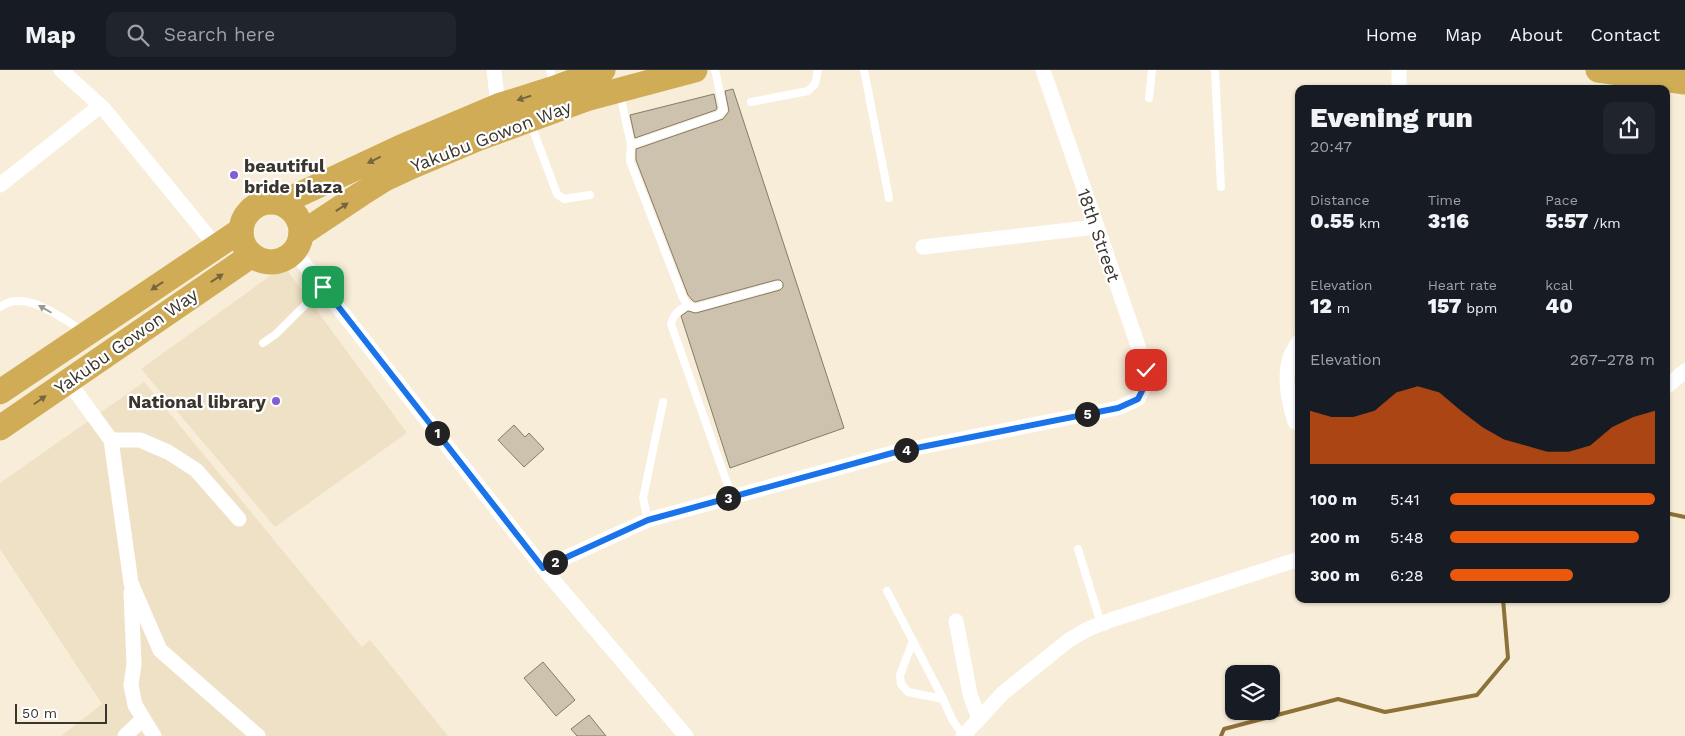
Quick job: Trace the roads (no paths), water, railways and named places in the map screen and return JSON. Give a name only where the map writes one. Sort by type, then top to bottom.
[{"type":"highway","name":"Yakubu Gowon Way","points":[[281,203],[401,147],[498,106],[553,79],[603,70]]},
{"type":"highway","name":"Yakubu Gowon Way","points":[[298,243],[361,194],[385,179],[469,143],[586,99],[695,70]]},
{"type":"highway","points":[[1598,70],[1685,82]]},
{"type":"highway","points":[[273,202],[281,203],[294,212],[298,219],[298,243],[287,258],[269,262],[260,260],[246,248],[242,239],[241,230],[246,215],[258,205],[273,202]]},
{"type":"highway","name":"Yakubu Gowon Way","points":[[0,392],[241,230]]},
{"type":"highway","name":"Yakubu Gowon Way","points":[[0,428],[252,255]]},
{"type":"street","points":[[61,70],[100,106],[216,246]]},
{"type":"street","points":[[494,70],[498,106]]},
{"type":"street","name":"18th Street","points":[[732,497],[896,452],[1118,408],[1138,399],[1146,383],[1146,370],[1095,227],[1043,70]]},
{"type":"street","points":[[1399,70],[1399,85]]},
{"type":"street","points":[[0,185],[100,106]]},
{"type":"street","points":[[923,247],[1095,227]]},
{"type":"street","points":[[298,243],[323,287],[543,568],[686,736]]},
{"type":"street","points":[[1295,348],[1290,356],[1288,373],[1289,404],[1295,422]]},
{"type":"street","points":[[1670,384],[1685,372]]},
{"type":"street","points":[[68,380],[111,440],[131,583],[134,664],[131,686],[135,705],[154,736]]},
{"type":"street","points":[[111,440],[140,440],[168,452],[196,470],[239,519]]},
{"type":"street","points":[[543,568],[648,520],[732,497]]},
{"type":"street","points":[[970,731],[1003,693],[1069,640],[1088,628],[1295,560]]},
{"type":"street","points":[[131,583],[160,650],[258,736]]},
{"type":"street","points":[[956,621],[970,694],[970,731]]},
{"type":"street","points":[[125,736],[143,719]]},
{"type":"lane","points":[[631,145],[719,115],[723,111],[723,107],[715,70]]},
{"type":"lane","points":[[751,102],[808,91],[815,84],[818,70]]},
{"type":"lane","points":[[864,70],[889,198]]},
{"type":"lane","points":[[1149,98],[1152,70]]},
{"type":"lane","points":[[1215,70],[1221,188]]},
{"type":"lane","points":[[619,89],[631,145],[630,161],[683,298],[688,305],[695,308],[778,286]]},
{"type":"lane","points":[[529,121],[558,194],[564,199],[590,195]]},
{"type":"lane","points":[[263,344],[276,334],[323,287]]},
{"type":"lane","points":[[0,307],[16,299],[32,302],[87,333]]},
{"type":"lane","points":[[688,305],[678,310],[671,324],[732,497]]},
{"type":"lane","points":[[648,520],[643,498],[663,402]]},
{"type":"lane","points":[[1078,549],[1101,624]]},
{"type":"lane","points":[[887,591],[953,721],[970,731]]},
{"type":"lane","points":[[913,642],[903,668],[901,684],[908,692],[943,699]]},
{"type":"waterway","points":[[1670,514],[1685,517]]},
{"type":"waterway","points":[[1221,736],[1224,729],[1338,699],[1385,712],[1477,695],[1508,658],[1503,603]]},
{"type":"place","name":"beautiful bride plaza","points":[[234,175]]},
{"type":"place","name":"National library","points":[[276,401]]}]
